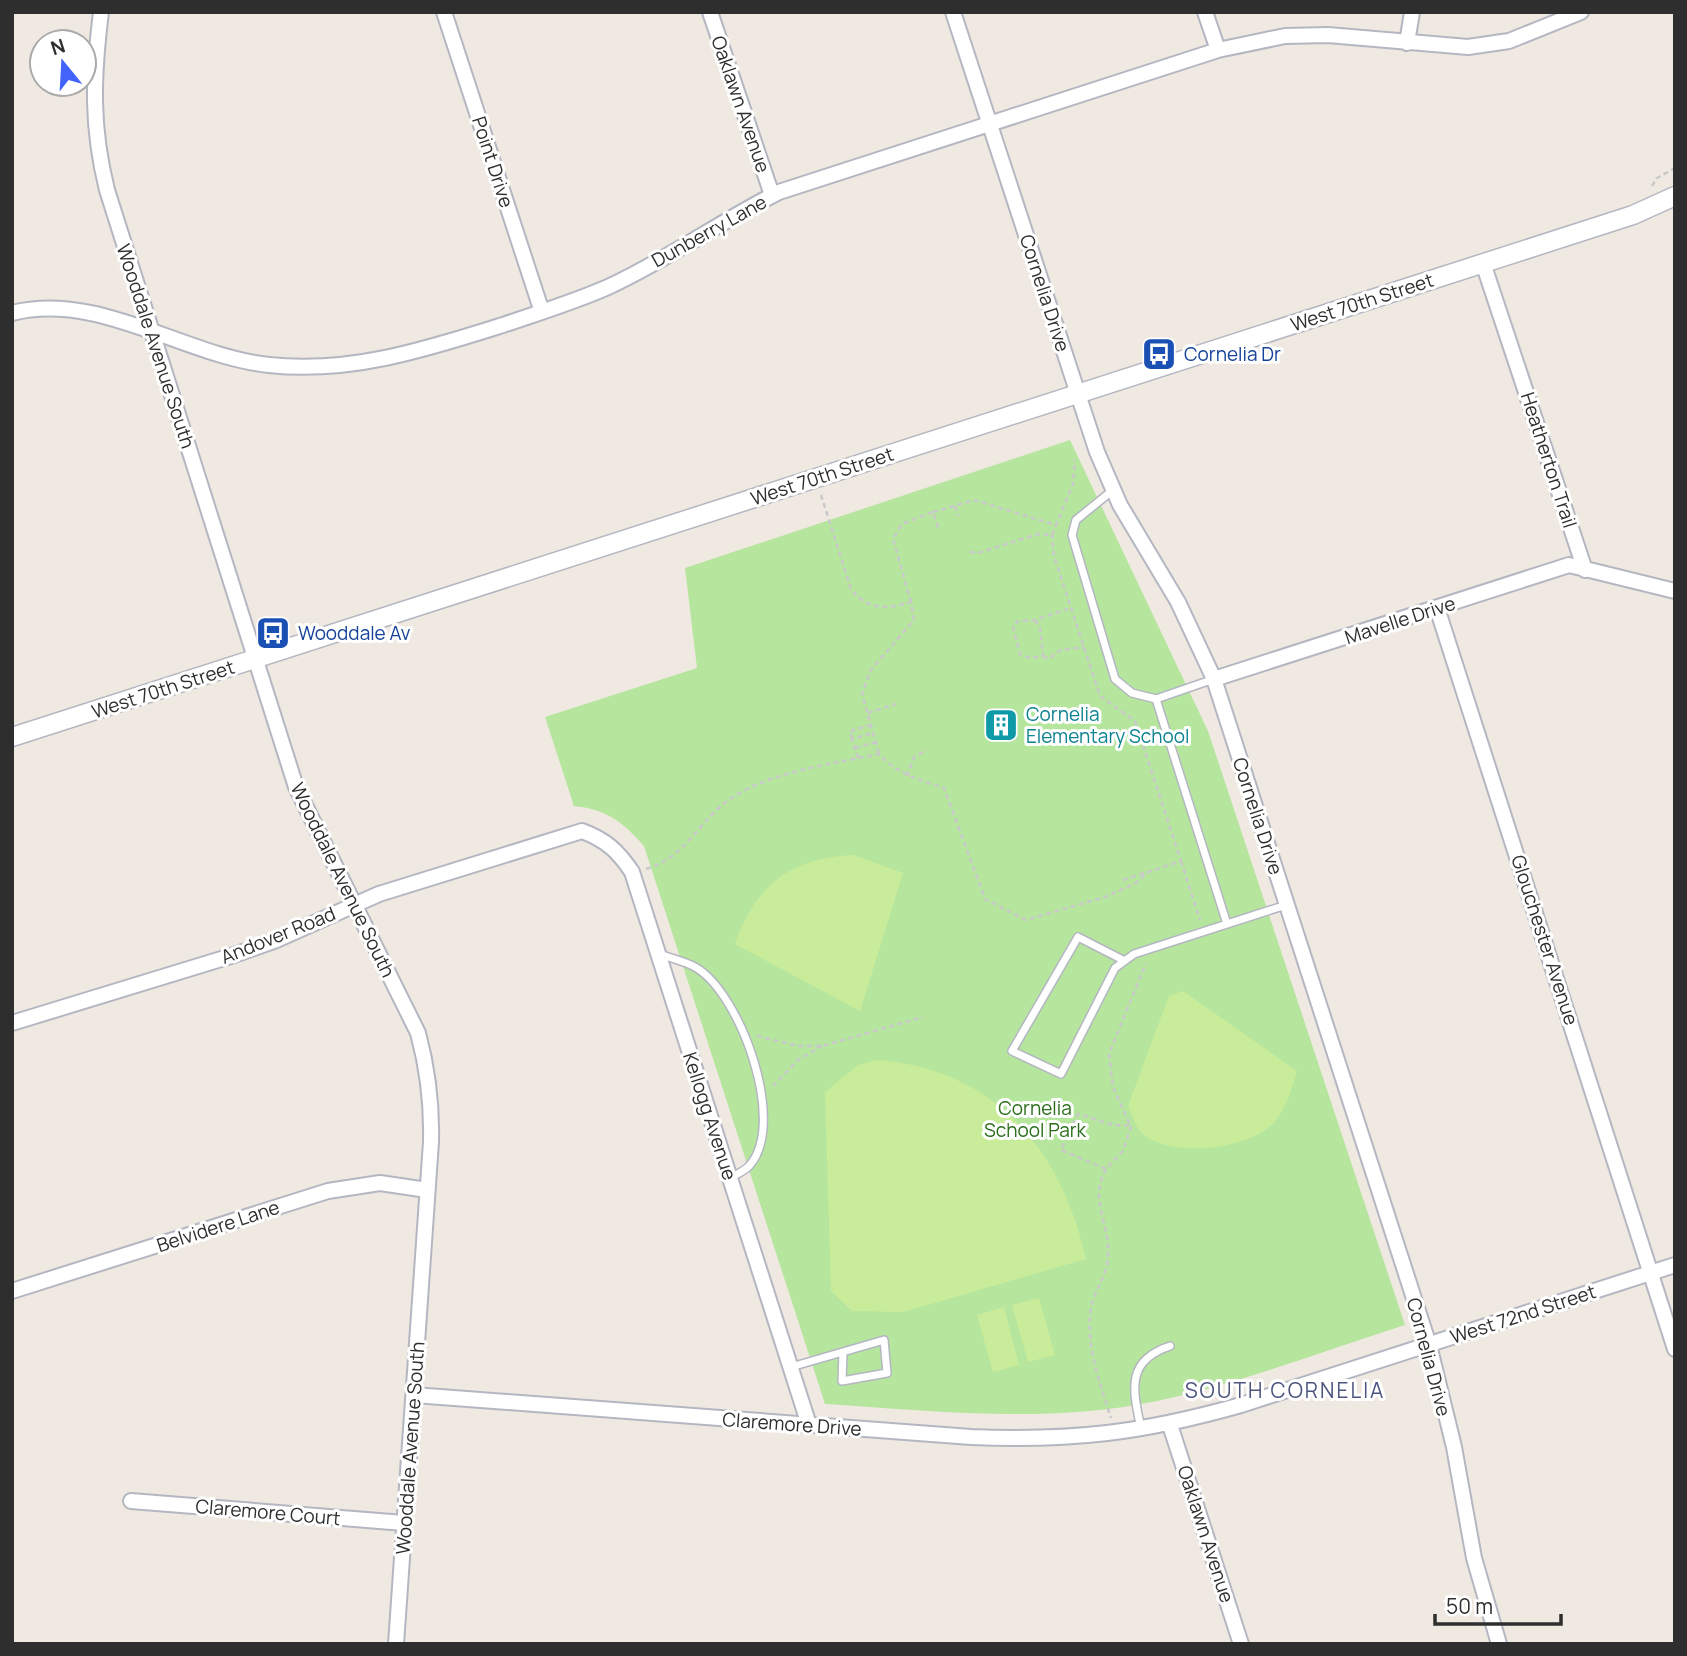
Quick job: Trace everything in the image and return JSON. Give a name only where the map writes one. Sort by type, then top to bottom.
[{"type":"street","name":"Wooddale Avenue South","points":[[102,12],[94,67],[93,108],[97,149],[152,333],[296,786],[418,1034],[428,1069],[432,1106],[396,1644]]},
{"type":"street","name":"Point Drive","points":[[444,12],[542,312]]},
{"type":"street","name":"Oaklawn Avenue","points":[[710,12],[772,195]]},
{"type":"street","name":"Cornelia Drive","points":[[953,12],[1078,393],[1113,489],[1178,601],[1214,679],[1429,1345],[1454,1447],[1474,1558],[1499,1644]]},
{"type":"street","points":[[1205,12],[1218,50]]},
{"type":"street","points":[[1407,43],[1412,12]]},
{"type":"street","name":"Dunberry Lane","points":[[12,313],[53,309],[86,312],[227,359],[312,368],[354,364],[427,349],[542,312],[608,287],[772,195],[1218,50],[1285,36],[1328,35],[1468,47],[1509,41],[1581,12]]},
{"type":"street","name":"West 70th Street","points":[[1633,215],[1675,186]]},
{"type":"street","name":"West 70th Street","points":[[12,737],[1633,215],[1675,196]]},
{"type":"street","name":"Heatherton Trail","points":[[1483,263],[1585,570]]},
{"type":"street","name":"Mavelle Drive","points":[[1214,679],[1569,565],[1585,570]]},
{"type":"street","points":[[1585,570],[1675,591]]},
{"type":"street","name":"Glouchester Avenue","points":[[1437,608],[1675,1349]]},
{"type":"street","name":"Andover Road","points":[[12,1023],[242,952],[274,941],[353,903],[582,831]]},
{"type":"street","name":"Kellogg Avenue","points":[[582,831],[604,839],[620,853],[632,872],[809,1425]]},
{"type":"street","name":"Belvidere Lane","points":[[12,1292],[328,1191],[380,1183],[427,1190]]},
{"type":"street","name":"West 72nd Street","points":[[1170,1425],[1675,1265]]},
{"type":"street","name":"Claremore Drive","points":[[414,1395],[1039,1440],[1116,1434],[1170,1425]]},
{"type":"street","name":"Oaklawn Avenue","points":[[1170,1425],[1241,1644]]},
{"type":"street","name":"Claremore Court","points":[[131,1501],[404,1523]]},
{"type":"lane","points":[[1113,489],[1076,520],[1072,535],[1115,680],[1132,693],[1156,699],[1214,679]]},
{"type":"lane","points":[[1156,699],[1227,924]]},
{"type":"lane","points":[[1123,960],[1078,937],[1012,1051],[1061,1074],[1115,968],[1123,960],[1287,905]]},
{"type":"lane","points":[[659,954],[696,967],[720,992],[744,1033],[756,1065],[761,1098],[762,1140],[749,1166],[730,1178]]},
{"type":"lane","points":[[790,1367],[884,1340],[887,1373],[842,1381],[843,1352]]},
{"type":"lane","points":[[1142,1430],[1134,1387],[1141,1363],[1152,1352],[1170,1346]]},
{"type":"path","points":[[1657,178],[1675,168]]},
{"type":"path","points":[[1075,460],[1073,484],[1052,535],[1054,556],[1100,696],[1135,721],[1200,920]]},
{"type":"path","points":[[821,495],[851,589],[859,600],[875,607],[891,608],[911,602]]},
{"type":"path","points":[[1056,525],[974,500],[902,524],[893,539],[914,620],[870,671],[862,694],[879,754],[907,776],[944,788],[985,900],[1026,920],[1105,897],[1136,883],[1148,872]]},
{"type":"path","points":[[955,506],[958,516]]},
{"type":"path","points":[[933,512],[939,530]]},
{"type":"path","points":[[970,551],[985,552],[1034,536],[1052,535]]},
{"type":"path","points":[[1071,608],[1035,620],[1018,621],[1013,626],[1016,642],[1020,654],[1030,658],[1043,656],[1048,659],[1061,650],[1084,647]]},
{"type":"path","points":[[1035,620],[1040,628],[1043,656]]},
{"type":"path","points":[[868,713],[896,705]]},
{"type":"path","points":[[858,758],[850,731],[871,725]]},
{"type":"path","points":[[852,739],[873,733]]},
{"type":"path","points":[[855,748],[876,742]]},
{"type":"path","points":[[907,776],[914,757],[927,750]]},
{"type":"path","points":[[632,872],[665,863],[730,798],[749,788],[792,774],[879,754]]},
{"type":"path","points":[[1123,880],[1181,860]]},
{"type":"path","points":[[1116,1434],[1097,1375],[1089,1332],[1091,1306],[1108,1259],[1108,1238],[1097,1197],[1098,1184],[1106,1169],[1123,1151],[1129,1125],[1113,1087],[1109,1054],[1149,957],[1168,943]]},
{"type":"path","points":[[761,1098],[798,1060],[822,1046],[923,1017]]},
{"type":"path","points":[[744,1033],[799,1046],[822,1046]]},
{"type":"path","points":[[1106,1169],[1062,1150],[1078,1114],[1098,1118],[1115,1127],[1129,1125]]},
{"type":"green space","name":"Cornelia School Park","points":[[1070,440],[1208,731],[1405,1325],[1220,1385],[1116,1408],[991,1414],[825,1404],[644,846],[613,818],[595,810],[574,806],[545,717],[697,668],[685,568]]},
{"type":"green space","points":[[853,855],[903,873],[860,1011],[735,944],[753,906],[778,878],[811,862]]},
{"type":"green space","points":[[1183,991],[1297,1071],[1280,1115],[1265,1130],[1230,1144],[1189,1148],[1169,1146],[1153,1140],[1140,1131],[1135,1123],[1128,1106],[1169,996]]},
{"type":"green space","points":[[877,1060],[919,1067],[956,1079],[988,1098],[1016,1122],[1040,1150],[1059,1183],[1075,1219],[1086,1259],[903,1312],[852,1311],[831,1291],[825,1092],[858,1065]]},
{"type":"green space","points":[[1039,1298],[1055,1355],[1028,1362],[1012,1305]]},
{"type":"green space","points":[[1004,1307],[1019,1365],[993,1372],[977,1315]]},
{"type":"place","name":"Cornelia Dr","points":[[1159,354]]},
{"type":"place","name":"Wooddale Av","points":[[273,633]]},
{"type":"place","name":"Cornelia Elementary School","points":[[1001,725]]},
{"type":"district","name":"SOUTH CORNELIA","points":[[1285,1391]]}]
